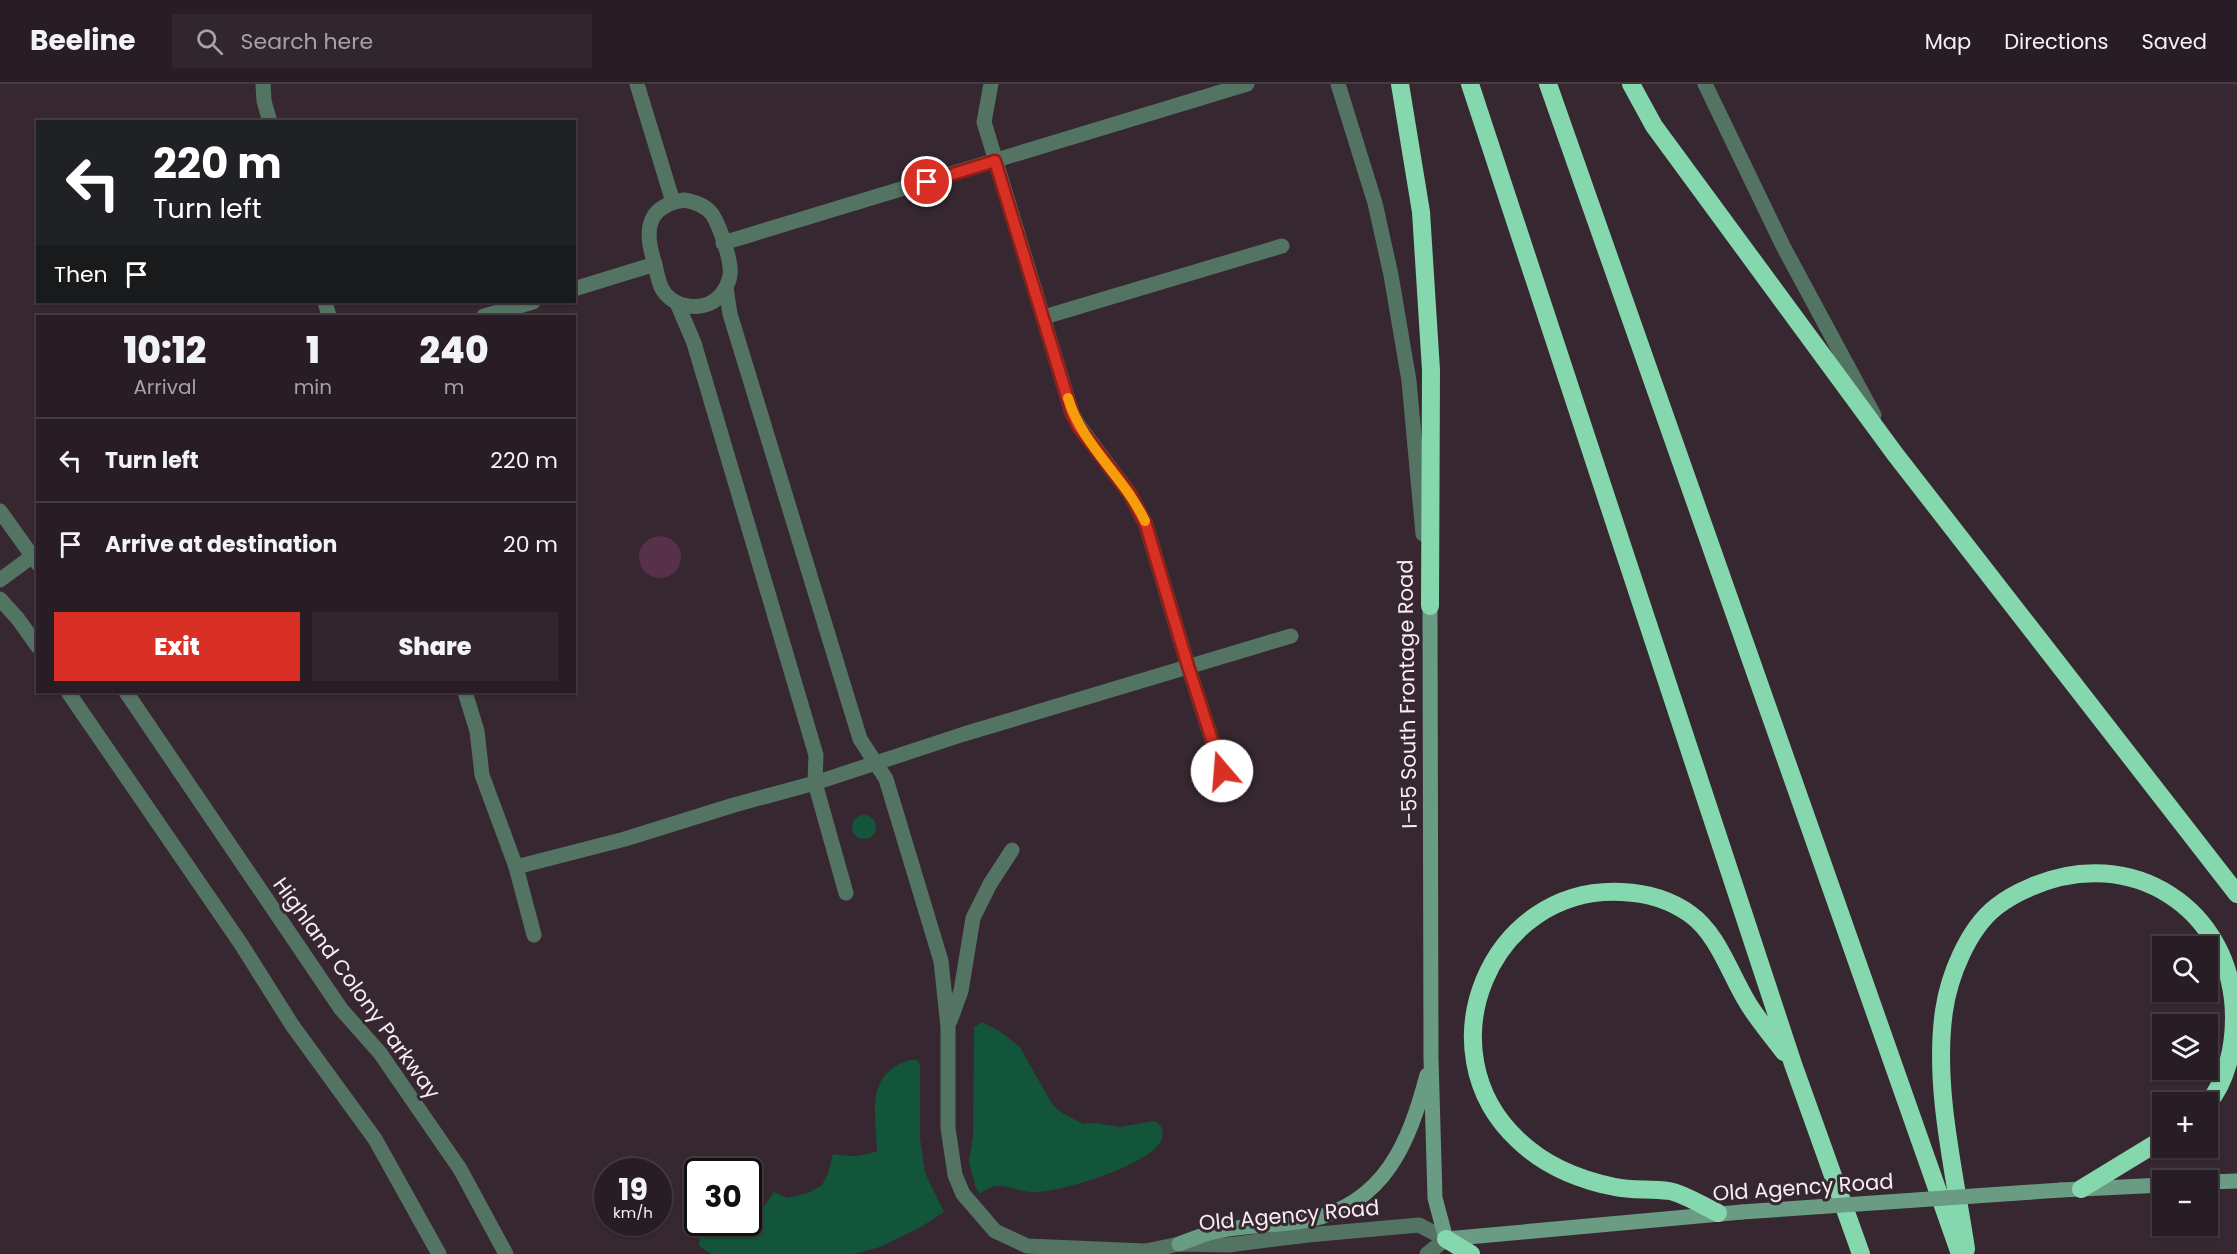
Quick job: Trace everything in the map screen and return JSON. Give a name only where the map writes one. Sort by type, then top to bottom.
[{"type":"highway","points":[[1400,84],[1421,212],[1431,370],[1430,606]]},
{"type":"highway","points":[[1470,84],[1793,1064],[1861,1254]]},
{"type":"highway","points":[[1548,84],[1960,1254]]},
{"type":"highway","points":[[1631,84],[1654,126],[1895,454],[2237,894]]},
{"type":"highway","points":[[1967,1254],[1942,1089],[1944,1010],[1959,958],[1973,933],[1995,907],[2022,891],[2048,880],[2099,872],[2126,876],[2157,886],[2200,921],[2215,943],[2229,972],[2234,1002],[2234,1034],[2227,1065],[2217,1092]]},
{"type":"highway","points":[[1718,1214],[1671,1191],[1615,1187],[1564,1171],[1540,1159],[1500,1121],[1482,1086],[1472,1045],[1473,1016],[1488,969],[1501,948],[1519,930],[1539,913],[1562,901],[1587,893],[1609,891],[1654,896],[1690,914],[1705,929],[1719,949],[1749,1005],[1793,1064]]},
{"type":"highway","points":[[2081,1189],[2152,1146]]},
{"type":"highway","points":[[1446,1239],[1471,1254]]},
{"type":"main road","name":"I-55 South Frontage Road","points":[[1430,606],[1431,1058],[1435,1198],[1446,1239]]},
{"type":"main road","points":[[1179,1244],[1214,1232],[1310,1220],[1334,1212],[1363,1196],[1390,1168],[1407,1138],[1431,1058]]},
{"type":"main road","points":[[2218,1182],[2237,1181]]},
{"type":"main road","name":"Old Agency Road","points":[[1446,1239],[1742,1212],[2152,1186]]},
{"type":"street","points":[[263,84],[264,100],[269,120]]},
{"type":"street","points":[[637,84],[673,202]]},
{"type":"street","points":[[991,84],[984,122],[1072,413],[1078,426],[1130,494],[1146,525],[1222,771]]},
{"type":"street","points":[[723,243],[1247,84]]},
{"type":"street","name":"I-55 South Frontage Road","points":[[1338,84],[1375,203],[1393,287],[1409,381],[1430,606]]},
{"type":"street","points":[[1705,84],[1783,246],[1895,454]]},
{"type":"street","points":[[677,303],[687,306],[704,306],[718,297],[726,288],[730,276],[730,264],[716,222],[704,207],[684,200],[673,202],[654,215],[649,226],[648,238],[662,288],[677,303],[694,343],[816,755],[815,783],[846,893]]},
{"type":"street","points":[[1044,317],[1282,246]]},
{"type":"street","points":[[576,288],[655,264]]},
{"type":"street","points":[[726,288],[730,314],[860,739],[886,779],[940,961],[948,1027]]},
{"type":"street","points":[[488,315],[530,303]]},
{"type":"street","points":[[0,511],[36,557],[0,580]]},
{"type":"street","points":[[0,599],[36,644]]},
{"type":"street","points":[[516,867],[615,842],[734,805],[815,783],[1291,636]]},
{"type":"street","points":[[69,693],[241,944],[292,1025],[375,1139],[439,1254]]},
{"type":"street","name":"Highland Colony Parkway","points":[[127,693],[341,1009],[380,1053],[460,1169],[506,1254]]},
{"type":"street","points":[[465,693],[477,731],[482,775],[516,867],[534,935]]},
{"type":"street","points":[[948,1027],[961,991],[973,918],[990,884],[1012,850]]},
{"type":"street","name":"Old Agency Road","points":[[948,1027],[948,1128],[955,1175],[963,1194],[996,1231],[1028,1246],[1138,1252],[1179,1244],[1228,1245],[1419,1225],[1446,1239]]},
{"type":"street","points":[[412,1208],[427,1254]]},
{"type":"street","points":[[1426,1254],[1446,1239]]},
{"type":"shaded area","points":[[660,536],[675,542],[681,557],[675,572],[660,578],[645,572],[639,557],[645,542]]},
{"type":"shaded area","points":[[864,815],[873,818],[876,827],[873,836],[864,839],[855,836],[852,827],[855,818]]},
{"type":"shaded area","points":[[982,1022],[999,1031],[1020,1047],[1052,1104],[1062,1113],[1083,1124],[1096,1123],[1120,1127],[1155,1121],[1163,1131],[1159,1144],[1150,1153],[1119,1170],[1080,1183],[1032,1192],[999,1186],[987,1189],[980,1194],[976,1188],[969,1162],[973,1137],[974,1027]]},
{"type":"shaded area","points":[[910,1060],[917,1060],[920,1065],[920,1138],[925,1173],[944,1212],[921,1227],[880,1247],[854,1254],[711,1254],[699,1246],[700,1236],[762,1236],[762,1208],[774,1192],[787,1198],[808,1193],[822,1185],[828,1174],[833,1154],[855,1156],[877,1151],[876,1097],[885,1075],[895,1066]]},
{"type":"slow traffic","points":[[1068,398],[1078,426],[1130,494],[1145,521]]},
{"type":"route","points":[[927,182],[995,161],[1072,413],[1078,426],[1130,494],[1142,514],[1222,771]]}]
